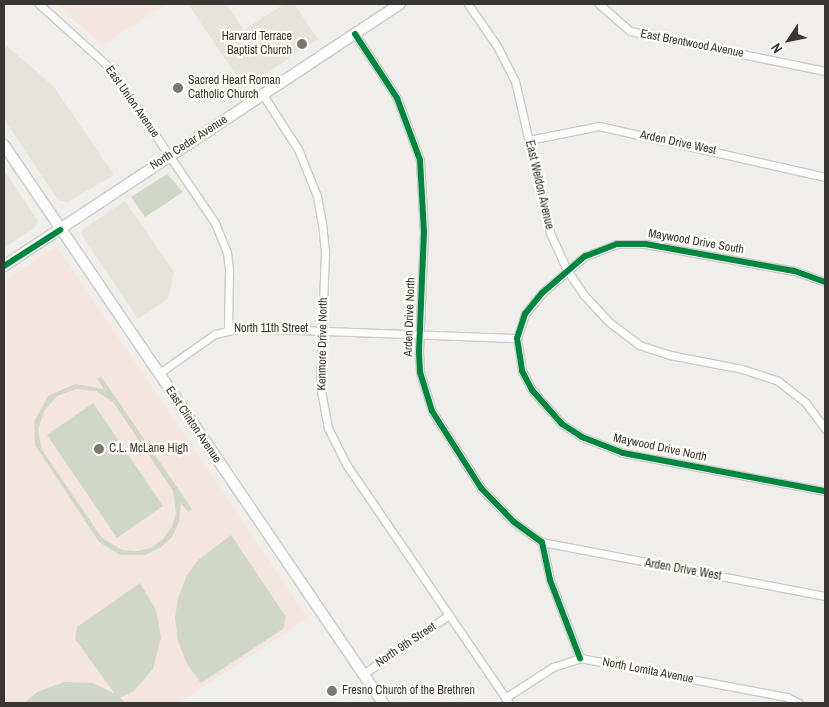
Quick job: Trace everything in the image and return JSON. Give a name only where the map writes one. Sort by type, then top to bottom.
[{"type":"main road","name":"North Cedar Avenue","points":[[4,266],[400,4]]},
{"type":"main road","name":"East Clinton Avenue","points":[[4,145],[383,703]]},
{"type":"street","name":"East Union Avenue","points":[[39,4],[109,67],[170,156],[222,238],[229,270],[228,329]]},
{"type":"street","name":"East Weldon Avenue","points":[[468,4],[497,46],[515,81],[543,212],[567,270],[596,309],[625,337],[654,351],[742,369],[778,381],[805,402],[825,429]]},
{"type":"street","name":"East Brentwood Avenue","points":[[599,4],[630,32],[825,71]]},
{"type":"street","name":"Arden Drive North","points":[[355,34],[397,98],[420,160],[424,232],[420,372],[424,390],[444,434],[497,506],[542,542]]},
{"type":"street","name":"Kenmore Drive North","points":[[263,95],[298,149],[316,196],[325,251],[321,393],[336,448],[507,700]]},
{"type":"street","name":"Arden Drive West","points":[[529,140],[599,126],[825,177]]},
{"type":"street","name":"Maywood Drive South","points":[[567,270],[595,250],[631,242],[794,271],[825,282]]},
{"type":"street","points":[[517,338],[532,303],[567,270]]},
{"type":"street","name":"North 11th Street","points":[[158,374],[228,329],[420,332],[517,338]]},
{"type":"street","name":"Maywood Drive North","points":[[517,338],[522,371],[532,390],[562,424],[582,437],[623,453],[825,491]]},
{"type":"street","name":"Arden Drive West","points":[[542,542],[825,596]]},
{"type":"street","points":[[542,542],[550,580],[580,658]]},
{"type":"street","name":"North 9th Street","points":[[363,674],[449,615]]},
{"type":"street","name":"North Lomita Avenue","points":[[507,700],[553,667],[580,658],[787,697],[798,703]]},
{"type":"shaded area","points":[[56,4],[166,4],[103,45]]},
{"type":"shaded area","points":[[188,4],[226,4],[244,30],[284,4],[294,4],[318,39],[245,88]]},
{"type":"shaded area","points":[[4,43],[54,87],[114,175],[67,202],[58,200],[4,119]]},
{"type":"shaded area","points":[[4,170],[38,221],[35,227],[4,248]]},
{"type":"shaded area","points":[[125,201],[174,272],[168,299],[138,319],[81,234],[83,229]]},
{"type":"shaded area","name":"C.L. McLane High","points":[[54,247],[58,248],[308,618],[179,703],[4,703],[4,281]]},
{"type":"green space","points":[[167,174],[183,192],[145,217],[131,197]]},
{"type":"green space","points":[[101,376],[192,509],[188,512],[181,503],[179,522],[172,537],[160,548],[145,555],[120,555],[99,542],[35,445],[34,422],[48,396],[75,384],[104,389],[97,379]],"holes":[[[76,389],[96,391],[113,402],[173,491],[176,513],[172,527],[163,539],[151,548],[136,551],[122,550],[102,538],[42,450],[38,430],[44,411],[57,396]]]},
{"type":"green space","points":[[93,403],[163,506],[117,538],[47,435]]},
{"type":"green space","points":[[231,535],[286,617],[283,629],[201,683],[187,664],[178,641],[175,618],[178,598],[186,577],[197,561]]},
{"type":"green space","points":[[140,583],[156,610],[161,638],[153,669],[134,691],[120,698],[126,703],[24,703],[37,692],[64,682],[93,683],[115,694],[75,639],[77,627]]},
{"type":"cycle path","points":[[355,34],[397,98],[420,160],[424,232],[419,352],[420,372],[432,411],[481,488],[514,522],[542,542],[550,580],[580,658]]},
{"type":"cycle path","points":[[4,266],[60,230]]},
{"type":"cycle path","points":[[825,282],[794,271],[645,244],[617,244],[585,256],[542,293],[525,314],[517,338],[522,371],[532,390],[562,424],[582,437],[623,453],[825,491]]},
{"type":"place","name":"Harvard Terrace Baptist Church","points":[[302,44]]},
{"type":"place","name":"Sacred Heart Roman Catholic Church","points":[[178,88]]},
{"type":"place","name":"C.L. McLane High","points":[[99,449]]},
{"type":"place","name":"Fresno Church of the Brethren","points":[[332,691]]}]
